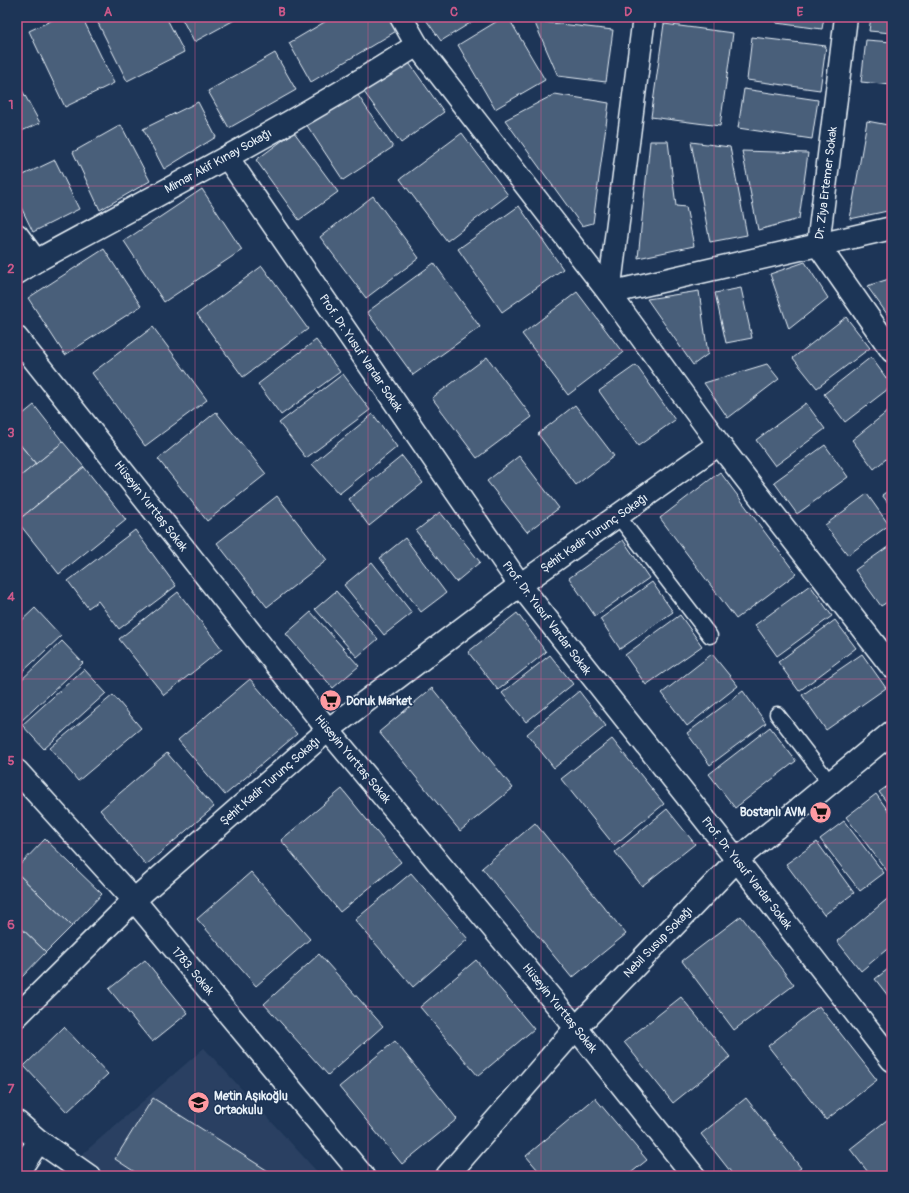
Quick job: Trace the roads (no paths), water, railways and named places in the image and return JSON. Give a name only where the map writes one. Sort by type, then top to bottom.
[{"type":"street","points":[[402,17],[417,45],[609,293],[719,444],[892,668]]},
{"type":"street","points":[[609,293],[644,17]]},
{"type":"street","name":"Dr. Ziya Ertemer Sokak","points":[[846,17],[818,245],[892,351]]},
{"type":"street","name":"Mimar Akif Kınay Sokağı","points":[[17,272],[227,157],[366,77],[417,45]]},
{"type":"street","name":"Prof. Dr. Yusuf Vardar Sokak","points":[[227,157],[520,585],[737,860],[892,1060]]},
{"type":"street","points":[[609,293],[892,228]]},
{"type":"street","points":[[17,235],[36,261]]},
{"type":"street","name":"Hüseyin Yurttaş Sokak","points":[[17,338],[328,730],[576,1028],[694,1176]]},
{"type":"street","name":"Şehit Kadir Turunç Sokağı","points":[[17,1016],[134,900],[328,730],[520,585],[719,444]]},
{"type":"street","name":"Nebil Susup Sokağı","points":[[447,1176],[576,1028],[737,860],[892,732]]},
{"type":"street","name":"1783. Sokak","points":[[17,771],[134,900],[363,1176]]},
{"type":"street","points":[[17,1122],[39,1141],[88,1176]]},
{"type":"street","points":[[17,1174],[39,1141]]},
{"type":"lane","points":[[618,516],[710,636]]},
{"type":"lane","points":[[777,714],[830,783]]},
{"type":"place","name":"Doruk Market","points":[[331,701]]},
{"type":"place","name":"Bostanlı AVM","points":[[821,812]]},
{"type":"place","name":"Metin Aşıkoğlu Ortaokulu","points":[[198,1103]]}]
